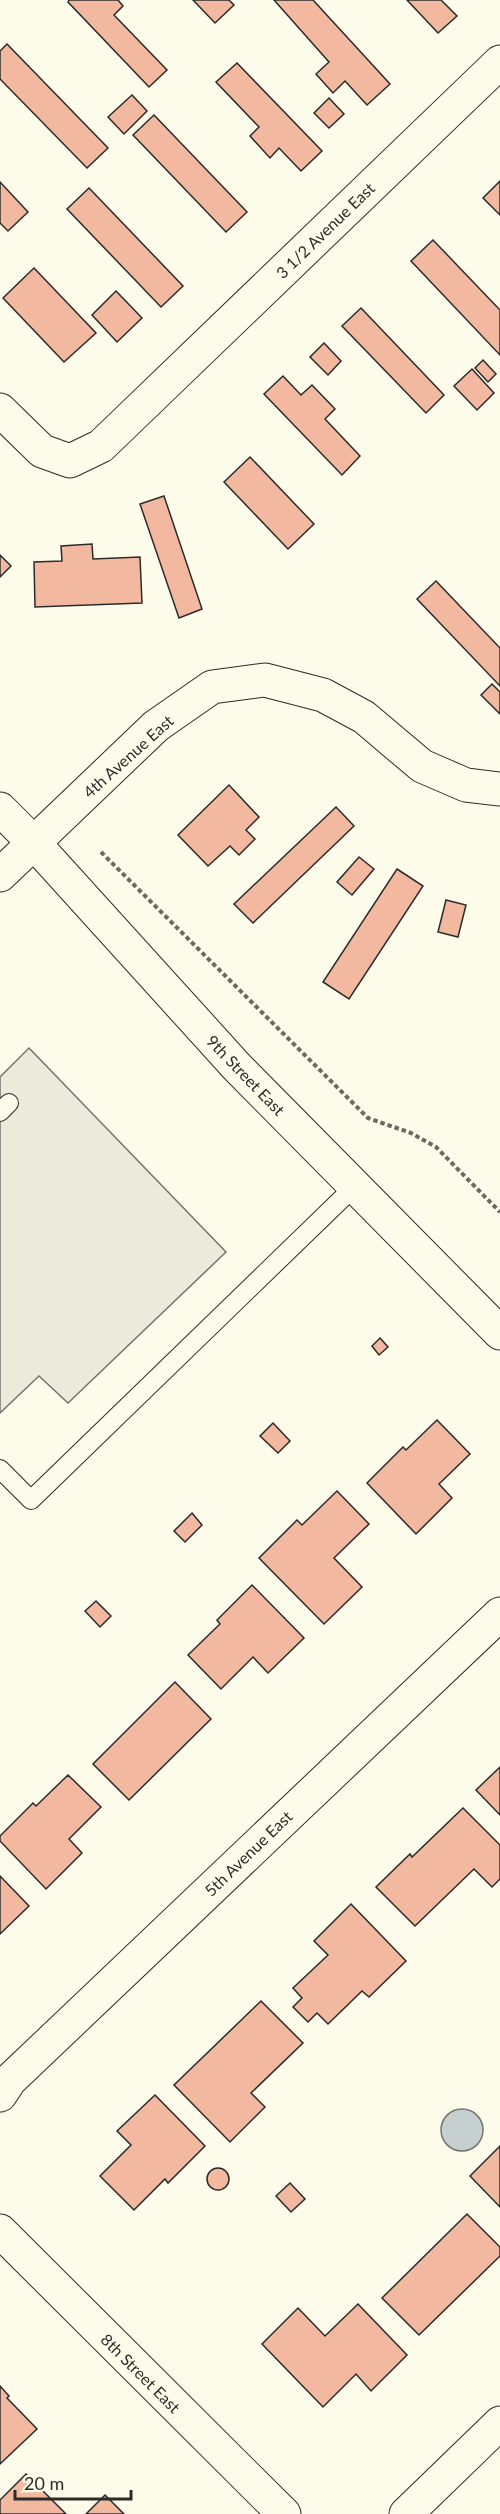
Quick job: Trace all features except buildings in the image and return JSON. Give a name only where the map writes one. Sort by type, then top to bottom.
[{"type":"street","name":"3 1/2 Avenue East","points":[[0,410],[42,451],[70,461],[101,446],[500,62]]},
{"type":"street","name":"4th Avenue East","points":[[0,875],[156,726],[212,687],[265,680],[323,694],[364,717],[422,766],[466,785],[500,789]]},
{"type":"street","name":"9th Street East","points":[[0,809],[34,843],[237,1067],[500,1333]]},
{"type":"street","name":"5th Avenue East","points":[[0,2095],[10,2080],[500,1614]]},
{"type":"street","name":"8th Street East","points":[[0,2231],[284,2514]]},
{"type":"street","points":[[406,2514],[500,2423]]},
{"type":"lane","points":[[0,1468],[31,1500],[355,1186]]},
{"type":"path","points":[[101,852],[368,1119],[411,1133],[436,1147],[500,1212]]},
{"type":"shaded area","points":[[29,1048],[226,1252],[68,1403],[39,1376],[0,1413],[0,1077]]},
{"type":"shaded area","points":[[462,2109],[477,2115],[483,2130],[477,2145],[462,2151],[447,2145],[441,2130],[447,2115]]}]
